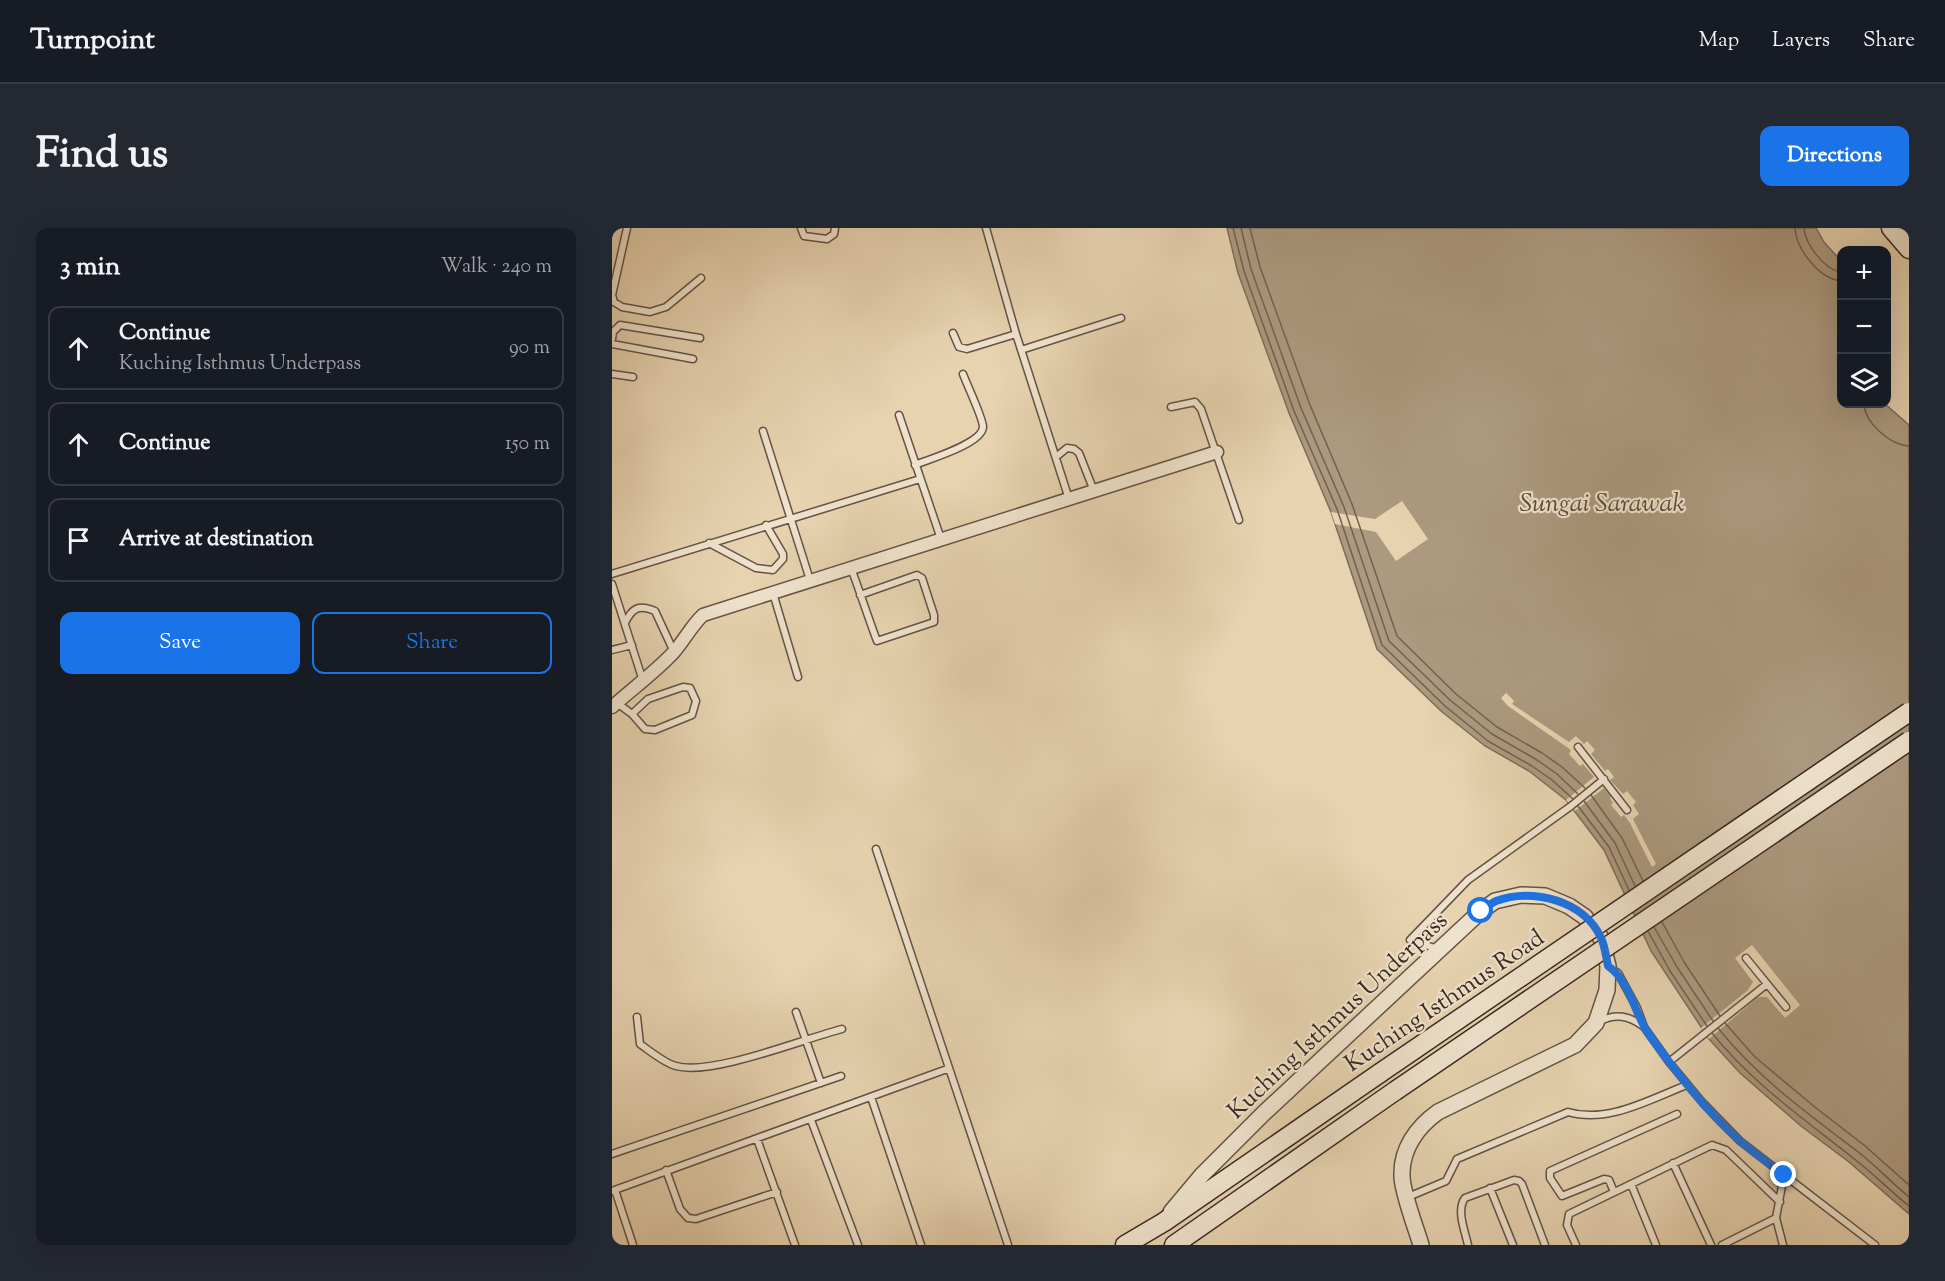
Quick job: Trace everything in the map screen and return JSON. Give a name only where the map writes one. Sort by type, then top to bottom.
[{"type":"main road","points":[[1891,228],[1909,249]]},
{"type":"main road","name":"Kuching Isthmus Road","points":[[1125,1245],[1164,1222],[1909,712]]},
{"type":"main road","name":"Kuching Isthmus Road","points":[[1174,1245],[1395,1091],[1909,741]]},
{"type":"street","points":[[614,705],[644,681],[674,652],[693,624],[703,615],[1217,452]]},
{"type":"street","name":"Kuching Isthmus Underpass","points":[[1164,1222],[1202,1175],[1256,1121],[1481,911],[1495,901],[1521,895],[1545,896],[1569,906],[1585,917],[1601,938],[1608,966],[1607,990],[1596,1023],[1575,1046],[1464,1099],[1426,1120],[1414,1135],[1405,1154],[1402,1176],[1420,1245]]},
{"type":"lane","points":[[627,228],[612,295],[614,302],[622,307],[650,312],[666,307],[701,278]]},
{"type":"lane","points":[[801,228],[804,236],[827,239],[834,234],[835,228]]},
{"type":"lane","points":[[986,228],[1016,334],[1069,499]]},
{"type":"lane","points":[[1022,350],[1121,318]]},
{"type":"lane","points":[[693,358],[612,341],[613,332],[620,325],[700,338]]},
{"type":"lane","points":[[953,333],[959,347],[967,349],[1016,334]]},
{"type":"lane","points":[[612,374],[633,377]]},
{"type":"lane","points":[[915,465],[970,443],[981,435],[983,426],[963,374]]},
{"type":"lane","points":[[1170,407],[1195,402],[1201,409],[1239,520]]},
{"type":"lane","points":[[899,415],[941,539]]},
{"type":"lane","points":[[763,431],[810,580]]},
{"type":"lane","points":[[1056,457],[1066,448],[1074,449],[1079,453],[1094,492]]},
{"type":"lane","points":[[612,574],[920,479]]},
{"type":"lane","points":[[709,543],[756,568],[773,570],[783,559],[783,554],[766,525]]},
{"type":"lane","points":[[851,568],[860,595],[877,641],[934,622],[934,615],[922,578],[917,575],[860,595]]},
{"type":"lane","points":[[612,584],[644,681]]},
{"type":"lane","points":[[772,592],[798,677]]},
{"type":"lane","points":[[625,624],[631,611],[638,607],[646,607],[655,611],[674,652]]},
{"type":"lane","points":[[612,650],[632,645]]},
{"type":"lane","points":[[614,705],[632,714],[645,729],[655,730],[692,715],[696,701],[690,688],[683,687],[648,699],[632,714]]},
{"type":"lane","points":[[1578,747],[1627,810]]},
{"type":"lane","points":[[1439,949],[1410,940],[1468,879],[1571,806],[1604,779]]},
{"type":"lane","points":[[876,849],[936,1025],[947,1069],[1008,1245]]},
{"type":"lane","points":[[1746,958],[1786,1008]]},
{"type":"lane","points":[[1608,966],[1618,973],[1644,1027],[1669,1062],[1687,1085],[1740,1141],[1875,1245]]},
{"type":"lane","points":[[1669,1062],[1767,984]]},
{"type":"lane","points":[[796,1012],[821,1083]]},
{"type":"lane","points":[[1596,1023],[1610,1016],[1624,1017],[1644,1027]]},
{"type":"lane","points":[[637,1017],[640,1044],[674,1066],[696,1068],[756,1055],[842,1029]]},
{"type":"lane","points":[[633,1245],[613,1191],[947,1069]]},
{"type":"lane","points":[[612,1154],[841,1076]]},
{"type":"lane","points":[[1407,1197],[1446,1181],[1456,1159],[1568,1112],[1581,1116],[1609,1114],[1687,1085]]},
{"type":"lane","points":[[871,1097],[921,1245]]},
{"type":"lane","points":[[1614,1192],[1609,1180],[1604,1179],[1562,1196],[1550,1178],[1550,1171],[1677,1114]]},
{"type":"lane","points":[[811,1120],[858,1245]]},
{"type":"lane","points":[[757,1139],[795,1245]]},
{"type":"lane","points":[[1576,1245],[1567,1225],[1569,1214],[1712,1145],[1726,1150],[1780,1202]]},
{"type":"lane","points":[[1673,1163],[1711,1245]]},
{"type":"lane","points":[[666,1170],[680,1209],[688,1218],[696,1219],[777,1192]]},
{"type":"lane","points":[[1783,1245],[1776,1218],[1784,1175]]},
{"type":"lane","points":[[1468,1245],[1461,1203],[1465,1198],[1514,1180],[1522,1184],[1545,1245]]},
{"type":"lane","points":[[1630,1184],[1656,1245]]},
{"type":"lane","points":[[1490,1188],[1513,1245]]},
{"type":"lane","points":[[1722,1245],[1776,1218]]},
{"type":"water","name":"Sungai Sarawak","points":[[1227,228],[1816,228],[1824,242],[1837,257],[1837,408],[1890,408],[1909,425],[1909,1214],[1740,1073],[1709,1039],[1651,951],[1604,850],[1566,800],[1529,771],[1485,746],[1441,711],[1377,649],[1331,512],[1289,413],[1238,273]]},
{"type":"pier","points":[[1402,501],[1428,539],[1396,561],[1376,532],[1335,524],[1331,512],[1375,519]]},
{"type":"pier","points":[[1506,693],[1514,701],[1512,704],[1569,742],[1576,736],[1584,744],[1587,741],[1595,750],[1591,754],[1605,771],[1608,769],[1614,777],[1610,780],[1623,794],[1627,791],[1636,802],[1633,805],[1639,814],[1633,819],[1656,864],[1652,867],[1630,823],[1624,815],[1621,817],[1611,805],[1613,803],[1611,797],[1604,788],[1575,811],[1566,800],[1594,777],[1583,764],[1580,766],[1569,754],[1571,750],[1508,706],[1501,698]]},
{"type":"pier","points":[[1752,945],[1800,1005],[1785,1018],[1767,997],[1758,997],[1709,1039],[1701,1028],[1748,990],[1753,982],[1735,958]]},
{"type":"route","points":[[1481,911],[1495,901],[1521,895],[1545,896],[1569,906],[1585,917],[1601,938],[1608,966],[1618,973],[1644,1027],[1669,1062],[1703,1103],[1740,1141],[1784,1175]]}]
